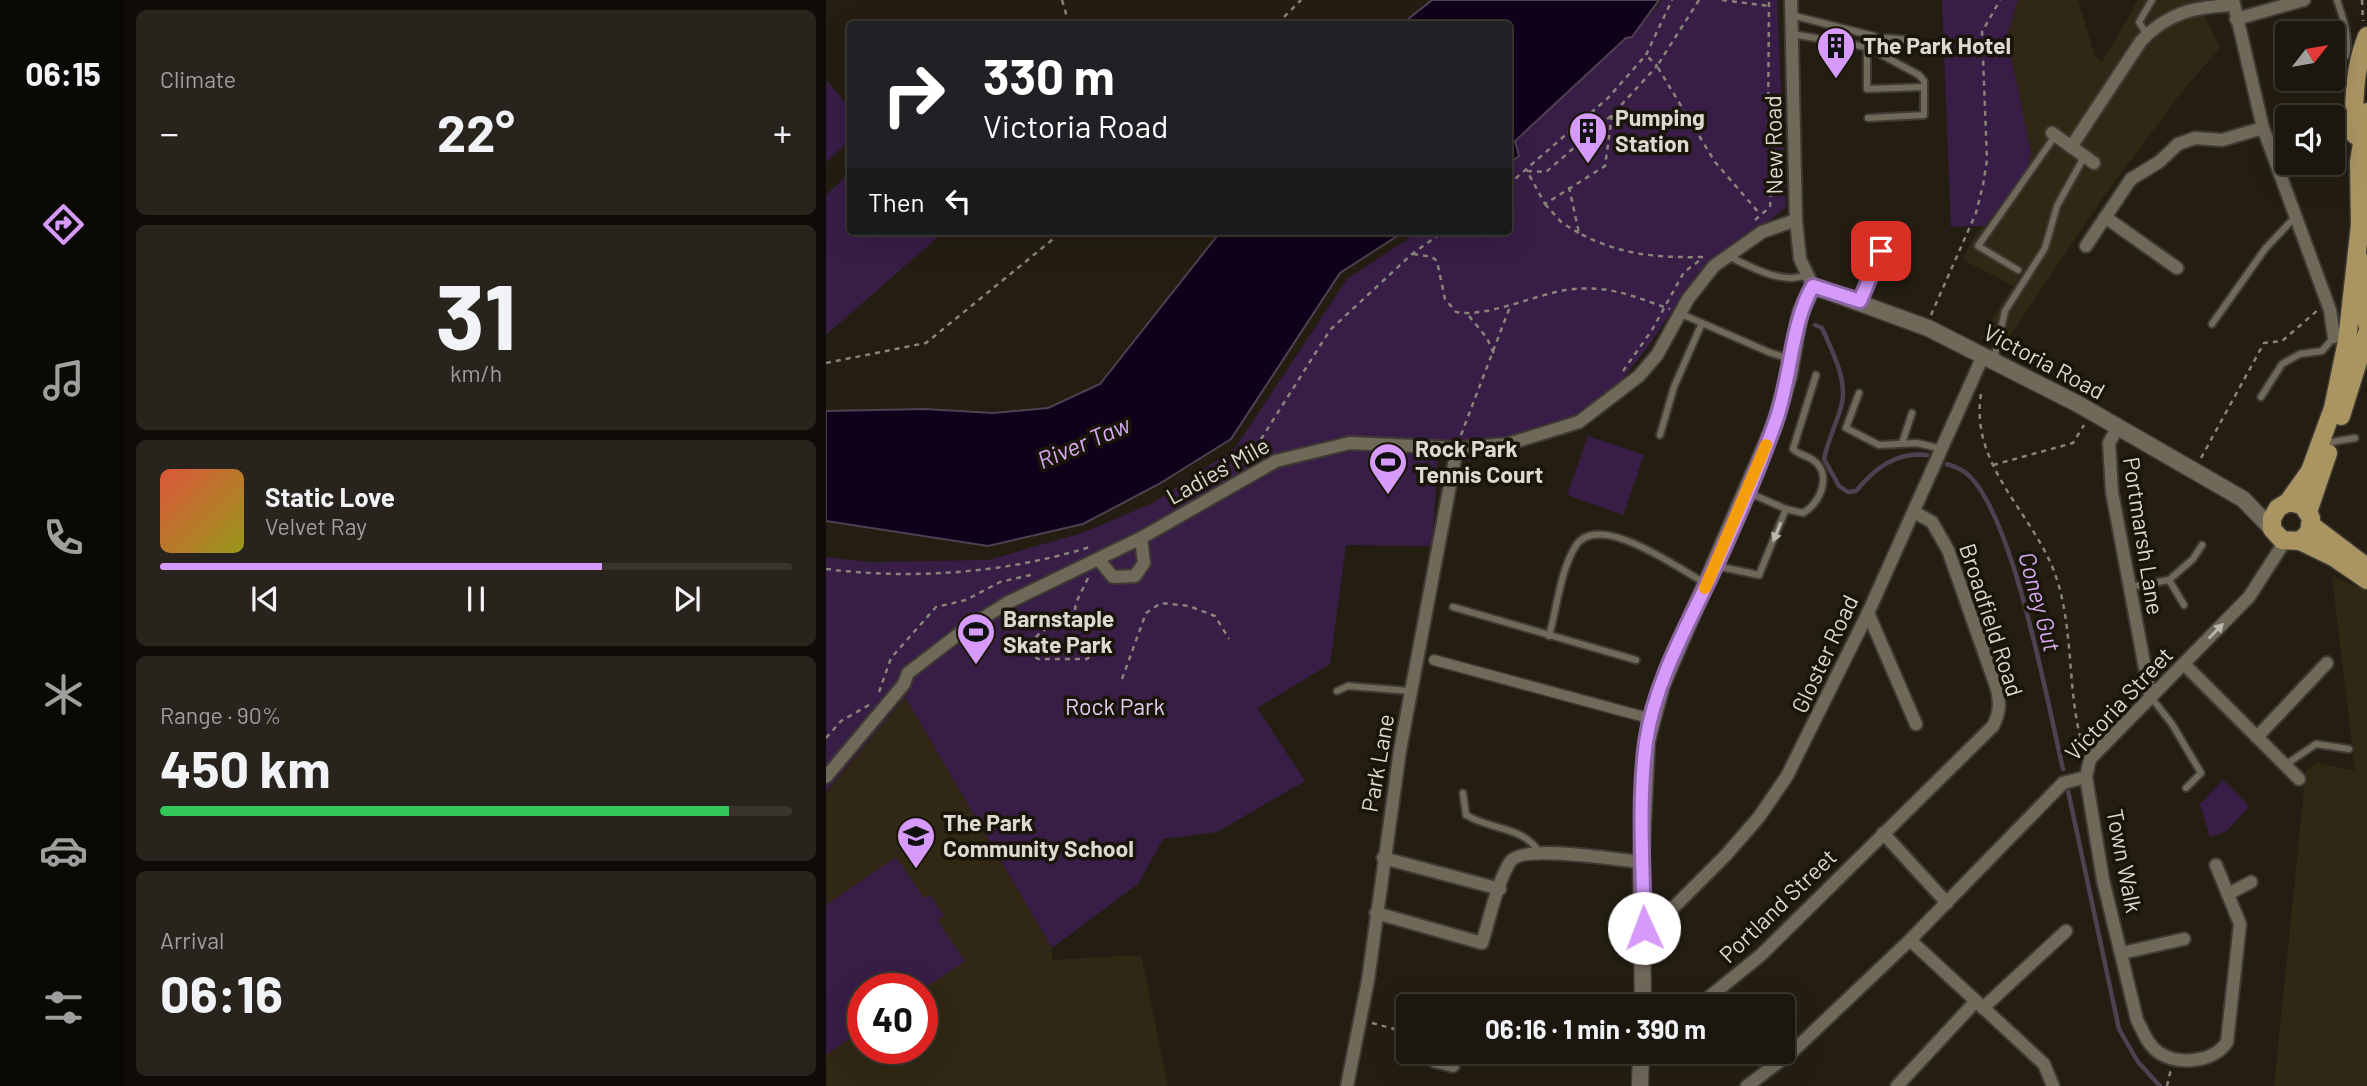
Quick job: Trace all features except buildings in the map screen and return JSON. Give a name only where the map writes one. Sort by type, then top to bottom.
[{"type":"main road","points":[[2367,36],[2361,52],[2355,89],[2354,122],[2359,162],[2360,225],[2354,297],[2333,408],[2311,471],[2272,518],[2286,537],[2335,558],[2367,580]]},
{"type":"main road","points":[[2359,162],[2367,112]]},
{"type":"main road","points":[[2360,225],[2367,256],[2367,324]]},
{"type":"main road","points":[[2286,537],[2310,518],[2332,442],[2363,367],[2367,333]]},
{"type":"main road","points":[[2283,505],[2302,505],[2310,518],[2367,567]]},
{"type":"street","name":"New Road","points":[[1791,0],[1796,219],[1800,260],[1810,280]]},
{"type":"street","points":[[2236,19],[2304,0]]},
{"type":"street","points":[[2071,147],[2147,34],[2161,21],[2181,12],[2233,3],[2263,128],[2333,317],[2334,337]]},
{"type":"street","points":[[2086,246],[2132,179],[2159,162],[2182,141],[2195,138],[2222,140],[2263,128]]},
{"type":"street","points":[[2053,134],[2089,160]]},
{"type":"street","points":[[2105,217],[2178,268]]},
{"type":"street","name":"Ladies' Mile","points":[[826,777],[904,684],[908,673],[964,630],[1007,603],[1141,538],[1243,477],[1276,461],[1310,450],[1377,442],[1508,444],[1579,422],[1639,376],[1657,355],[1679,313],[1700,282],[1728,256],[1772,227],[1796,219]]},
{"type":"street","name":"Victoria Road","points":[[1810,280],[1928,328],[2092,412],[2243,499],[2286,537]]},
{"type":"street","points":[[1643,994],[1641,862],[1647,741],[1652,719],[1661,685],[1716,566],[1779,414],[1810,280]]},
{"type":"street","name":"Gloster Road","points":[[1644,928],[1652,926],[1674,908],[1726,855],[1768,804],[1808,738],[1868,613],[1941,449],[1988,358]]},
{"type":"street","name":"Portmarsh Lane","points":[[2118,427],[2109,443],[2108,453],[2128,587],[2150,695]]},
{"type":"street","name":"Park Lane","points":[[1347,1086],[1368,979],[1384,858],[1412,691],[1459,442]]},
{"type":"street","name":"Victoria Road","points":[[2243,499],[2283,505]]},
{"type":"street","name":"Broadfield Road","points":[[1883,833],[1993,726],[2000,710],[1997,689],[1948,550],[1932,522],[1914,512]]},
{"type":"street","name":"Victoria Street","points":[[1747,1086],[1792,1052],[1910,940],[2063,783],[2086,776],[2090,759],[2249,597],[2286,537]]},
{"type":"street","points":[[1092,561],[1113,577],[1120,579],[1135,576],[1144,563],[1141,538]]},
{"type":"street","points":[[1868,613],[1916,724]]},
{"type":"street","points":[[1434,660],[1652,719]]},
{"type":"street","points":[[2257,737],[2327,663]]},
{"type":"street","points":[[2184,664],[2299,779]]},
{"type":"street","name":"Town Walk","points":[[2086,776],[2103,880],[2137,1020],[2147,1041],[2158,1052],[2173,1059],[2193,1060],[2222,1050],[2227,1042],[2240,924],[2216,865]]},
{"type":"street","points":[[1883,833],[1947,902]]},
{"type":"street","name":"Portland Street","points":[[1713,994],[1761,955],[1883,833]]},
{"type":"street","points":[[1376,913],[1482,943],[1511,860],[1518,854],[1539,852],[1641,862]]},
{"type":"street","points":[[1384,858],[1500,889]]},
{"type":"street","points":[[2228,894],[2251,883]]},
{"type":"street","points":[[1897,1086],[1979,1004],[2066,931]]},
{"type":"street","points":[[2122,953],[2184,939]]},
{"type":"street","points":[[1910,940],[2044,1064],[2053,1086]]},
{"type":"street","points":[[1640,1086],[1641,1064]]},
{"type":"lane","points":[[2147,34],[2139,22],[2152,0]]},
{"type":"lane","points":[[2337,0],[2343,21]]},
{"type":"lane","points":[[1791,15],[1874,36],[1884,42]]},
{"type":"lane","points":[[2345,26],[2345,56]]},
{"type":"lane","points":[[1792,34],[1867,47],[1914,71],[1924,82],[1924,115],[1868,118]]},
{"type":"lane","points":[[1883,55],[1886,38],[1913,40]]},
{"type":"lane","points":[[1867,47],[1867,89],[1924,87]]},
{"type":"lane","points":[[2018,270],[1978,246],[2053,134]]},
{"type":"lane","points":[[1988,358],[2005,311],[2045,248],[2057,206],[2089,160]]},
{"type":"lane","points":[[2212,324],[2264,249],[2295,217]]},
{"type":"lane","points":[[1860,301],[1889,231]]},
{"type":"lane","points":[[1728,256],[1784,278],[1810,280]]},
{"type":"lane","points":[[1679,313],[1771,354],[1793,359]]},
{"type":"lane","points":[[1660,435],[1674,387],[1702,323]]},
{"type":"lane","points":[[2261,397],[2282,364],[2300,354],[2322,351],[2334,337]]},
{"type":"lane","points":[[1747,492],[1802,513],[1810,509],[1823,488],[1823,478],[1814,461],[1793,449],[1816,375]]},
{"type":"lane","points":[[1859,393],[1846,428],[1879,445],[1902,443],[1941,449]]},
{"type":"lane","points":[[1902,443],[1912,413]]},
{"type":"lane","points":[[2332,442],[2355,438]]},
{"type":"lane","points":[[1716,566],[1759,575],[1786,509]]},
{"type":"lane","points":[[1549,636],[1573,549],[1586,536],[1606,533],[1631,542],[1707,584]]},
{"type":"lane","points":[[2128,587],[2168,580],[2193,559],[2202,545]]},
{"type":"lane","points":[[2168,580],[2184,605]]},
{"type":"lane","points":[[1453,607],[1636,660]]},
{"type":"lane","points":[[1337,691],[1348,686],[1412,691]]},
{"type":"lane","points":[[2150,695],[2172,724],[2201,773],[2186,788]]},
{"type":"lane","points":[[2285,765],[2316,744],[2349,749]]},
{"type":"lane","points":[[1462,793],[1466,815],[1515,832],[1533,842],[1539,852]]},
{"type":"path","points":[[1062,0],[1068,21]]},
{"type":"path","points":[[1280,21],[1301,0]]},
{"type":"path","points":[[1512,182],[1608,98],[1646,55],[1672,0]]},
{"type":"path","points":[[1527,171],[1546,172],[1612,115],[1657,66],[1699,0]]},
{"type":"path","points":[[1722,0],[1769,6]]},
{"type":"path","points":[[1752,222],[1770,207],[1772,177],[1768,135],[1769,0]]},
{"type":"path","points":[[1928,328],[1976,213],[1983,185],[1987,160],[1982,32],[2000,0]]},
{"type":"path","points":[[1769,27],[1775,30]]},
{"type":"path","points":[[1646,55],[1657,66],[1715,162],[1772,227]]},
{"type":"path","points":[[1545,204],[1605,166],[1612,115]]},
{"type":"path","points":[[1527,171],[1545,204],[1562,223],[1608,248],[1636,254],[1704,258]]},
{"type":"path","points":[[1569,187],[1579,233]]},
{"type":"path","points":[[826,363],[926,343],[1058,235]]},
{"type":"path","points":[[1223,476],[1251,455],[1330,330],[1412,254],[1438,235]]},
{"type":"path","points":[[1622,372],[1652,330],[1684,272],[1713,250]]},
{"type":"path","points":[[1412,254],[1432,257],[1437,261],[1439,283],[1451,309],[1468,315],[1487,338],[1494,354]]},
{"type":"path","points":[[1468,315],[1564,290],[1586,288],[1631,293],[1679,313]]},
{"type":"path","points":[[2194,470],[2264,344],[2282,341],[2327,300]]},
{"type":"path","points":[[1459,442],[1511,304]]},
{"type":"path","points":[[1985,386],[1979,408],[1980,431],[1993,465],[2042,546],[2058,583],[2078,730],[2090,759]]},
{"type":"path","points":[[1993,465],[2076,442],[2092,412]]},
{"type":"path","points":[[1459,442],[1472,436]]},
{"type":"path","points":[[826,569],[910,574],[1006,568],[1099,544]]},
{"type":"path","points":[[1092,561],[1089,576],[1076,603],[1074,616],[1038,633],[1031,641],[1029,653],[1038,659],[1087,659],[1100,649]]},
{"type":"path","points":[[1122,679],[1146,613],[1161,603],[1189,606],[1215,616],[1229,639]]},
{"type":"path","points":[[1358,1020],[1396,1030]]},
{"type":"shaded area","points":[[2018,0],[2078,0],[2095,56],[2102,62],[2138,0],[2205,0],[2205,17],[2220,48],[2183,90],[2102,199],[2001,349],[1980,339],[2013,286],[1962,259],[1976,234],[2017,184],[2031,153],[2007,36]]},
{"type":"shaded area","points":[[2332,576],[2367,591],[2367,1086],[2274,1086],[2306,770],[2317,763],[2355,771]]},
{"type":"shaded area","name":"The Park Community School","points":[[905,697],[1052,948],[1052,960],[1141,955],[1168,1086],[826,1086],[826,792]]},
{"type":"green space","name":"Rock Park","points":[[1662,0],[1777,0],[1786,208],[1697,274],[1647,348],[1609,396],[1555,425],[1468,461],[1438,454],[1432,546],[1346,545],[1330,664],[1257,708],[1305,781],[1217,832],[1163,839],[1138,884],[1052,948],[905,697],[826,792],[826,557],[870,562],[988,560],[1082,533],[1153,503],[1235,448],[1347,279],[1414,235],[1512,235],[1514,141],[1626,38],[1632,37]]},
{"type":"green space","points":[[1942,0],[2018,0],[2007,36],[2031,153],[2026,171],[1985,226],[1951,227]]},
{"type":"green space","points":[[826,80],[847,104],[847,143],[826,162]]},
{"type":"green space","points":[[847,176],[847,235],[940,235],[826,335],[826,195]]},
{"type":"green space","points":[[1588,436],[1644,455],[1623,515],[1567,495]]},
{"type":"green space","points":[[2223,780],[2249,806],[2227,831],[2210,837],[2200,804]]},
{"type":"green space","points":[[896,857],[924,898],[930,895],[944,916],[937,920],[965,961],[938,979],[938,973],[847,973],[847,1041],[826,1055],[826,905]]},
{"type":"water","points":[[1432,0],[1659,0],[1632,37],[1626,38],[1515,141],[1519,156],[1512,161],[1512,21],[1406,21]]},
{"type":"water","name":"River Taw","points":[[1218,235],[1399,235],[1340,273],[1231,439],[1159,484],[1083,524],[988,546],[826,521],[826,411],[925,409],[993,413],[1048,408],[1100,384]]},
{"type":"waterway","name":"Coney Gut","points":[[1815,325],[1822,328],[1843,387],[1841,407],[1824,459],[1839,486],[1848,492],[1856,491],[1887,463],[1906,456],[1927,455]]},
{"type":"waterway","name":"Coney Gut","points":[[1947,464],[1966,473],[1983,494],[1999,526],[2027,612],[2063,769]]},
{"type":"waterway","name":"Coney Gut","points":[[2067,786],[2119,1029],[2138,1062],[2160,1086]]},
{"type":"slow traffic","points":[[1705,588],[1766,445]]},
{"type":"place","name":"The Park Hotel","points":[[1836,80]]},
{"type":"place","name":"Pumping Station","points":[[1588,165]]},
{"type":"place","name":"Rock Park Tennis Court","points":[[1388,496]]},
{"type":"place","name":"Barnstaple Skate Park","points":[[976,666]]},
{"type":"place","name":"The Park Community School","points":[[916,870]]},
{"type":"route","points":[[1644,928],[1641,862],[1645,763],[1647,741],[1661,685],[1716,566],[1774,426],[1783,402],[1793,359],[1800,314],[1808,294],[1813,286],[1860,301],[1881,251]]}]
